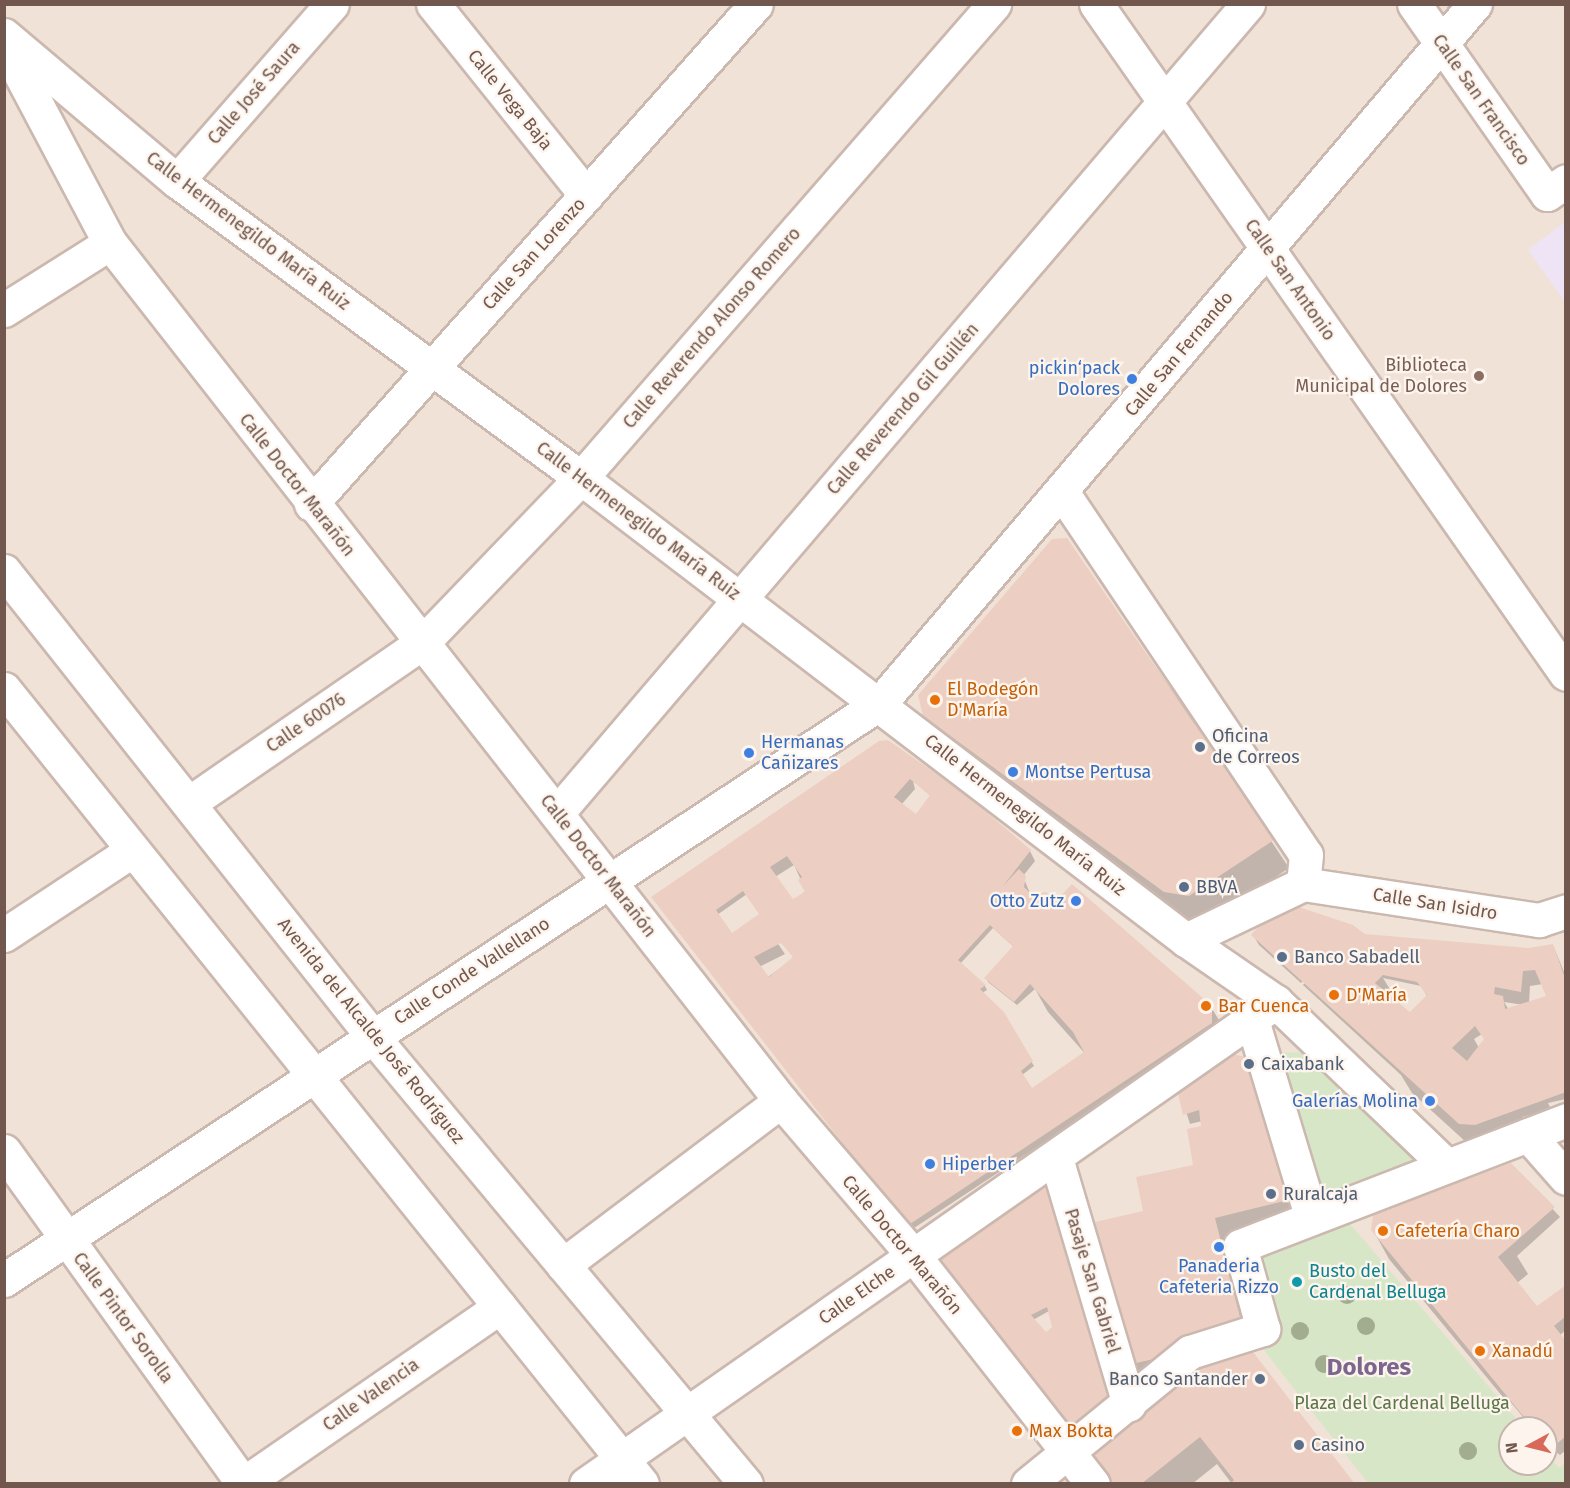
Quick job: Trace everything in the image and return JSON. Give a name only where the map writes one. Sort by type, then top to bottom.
[{"type":"street","name":"Calle José Saura","points":[[177,181],[332,4]]},
{"type":"street","name":"Calle Vega Baja","points":[[434,4],[586,195]]},
{"type":"street","name":"Calle San Lorenzo","points":[[311,504],[756,4]]},
{"type":"street","name":"Calle Reverendo Alonso Romero","points":[[422,643],[581,478],[994,4]]},
{"type":"street","name":"Calle San Antonio","points":[[1096,4],[1566,674]]},
{"type":"street","name":"Calle Reverendo Gil Guillén","points":[[557,813],[1248,4]]},
{"type":"street","name":"Calle San Francisco","points":[[1414,4],[1441,43],[1556,188]]},
{"type":"street","name":"Calle San Fernando","points":[[880,703],[1062,492],[1475,4]]},
{"type":"street","name":"Calle Hermenegildo María Ruiz","points":[[4,35],[177,181],[581,478],[880,703],[1186,940],[1264,1011],[1446,1165]]},
{"type":"street","name":"Calle Doctor Marañón","points":[[4,43],[110,243],[311,504],[610,880],[781,1101],[914,1256],[1093,1484]]},
{"type":"street","points":[[4,310],[110,243]]},
{"type":"street","points":[[1062,492],[1306,855],[1303,884],[1186,940]]},
{"type":"street","name":"Avenida del Alcalde José Rodríguez","points":[[4,571],[373,1037],[746,1484]]},
{"type":"street","name":"Calle 60076","points":[[189,803],[422,643]]},
{"type":"street","points":[[4,689],[313,1077],[642,1484]]},
{"type":"street","name":"Calle Conde Vallellano","points":[[4,1280],[880,703]]},
{"type":"street","points":[[4,935],[133,850]]},
{"type":"street","name":"Calle San Isidro","points":[[1303,884],[1539,920],[1566,911]]},
{"type":"street","points":[[1264,1011],[1311,1216]]},
{"type":"street","name":"Calle Elche","points":[[586,1484],[1264,1011]]},
{"type":"street","points":[[563,1265],[781,1101]]},
{"type":"street","points":[[1028,1484],[1190,1352],[1263,1329],[1240,1246],[1311,1216],[1566,1120]]},
{"type":"street","points":[[1528,1135],[1566,1178]]},
{"type":"street","name":"Calle Pintor Sorolla","points":[[4,1151],[243,1484]]},
{"type":"street","name":"Pasaje San Gabriel","points":[[1056,1158],[1129,1404]]},
{"type":"street","name":"Calle Valencia","points":[[243,1484],[500,1307]]},
{"type":"shaded area","points":[[5,5],[1565,5],[1565,1483],[5,1484]]},
{"type":"shaded area","points":[[1565,222],[1565,302],[1528,250]]},
{"type":"green space","points":[[1264,1052],[1313,1053],[1430,1160],[1310,1207]]},
{"type":"green space","name":"Plaza del Cardenal Belluga","points":[[1340,1212],[1514,1416],[1498,1416],[1498,1476],[1558,1476],[1558,1467],[1565,1464],[1565,1483],[1368,1483],[1256,1340],[1247,1249]]},
{"type":"building","points":[[1067,538],[1274,840],[1189,896],[1164,892],[923,716],[918,695],[1052,539]]},
{"type":"building","points":[[888,740],[964,793],[1031,850],[1003,886],[1019,869],[1026,876],[1024,887],[1032,895],[1046,892],[1056,901],[1072,884],[1212,1006],[1212,1023],[907,1226],[651,897],[879,741]],"holes":[[[910,779],[930,795],[916,814],[894,797]],[[787,856],[802,877],[798,880],[805,892],[793,899],[770,867]],[[743,891],[759,914],[732,933],[716,910]],[[990,925],[1013,946],[984,978],[1014,1002],[1030,984],[1073,1032],[1084,1052],[1032,1088],[1021,1071],[1033,1061],[1004,1012],[980,989],[986,985],[958,960]],[[781,943],[793,957],[769,977],[754,957]]]},
{"type":"building","points":[[1290,904],[1353,925],[1365,934],[1528,948],[1553,944],[1566,981],[1566,1092],[1475,1125],[1459,1124],[1251,935],[1276,907]],"holes":[[[1535,970],[1546,996],[1505,1009],[1503,996],[1494,994],[1495,987],[1521,992],[1523,971]],[[1383,975],[1417,982],[1427,995],[1410,1012],[1375,983]],[[1475,1026],[1484,1039],[1467,1061],[1452,1048]]]},
{"type":"building","points":[[1233,1054],[1253,1059],[1296,1198],[1215,1218],[1241,1321],[1167,1356],[1132,1364],[1095,1222],[1143,1211],[1136,1177],[1193,1165],[1187,1129],[1201,1126],[1199,1110],[1183,1115],[1177,1089]]},
{"type":"building","points":[[1511,1163],[1555,1207],[1498,1257],[1537,1306],[1566,1285],[1566,1316],[1554,1326],[1566,1341],[1566,1436],[1558,1443],[1558,1416],[1523,1416],[1371,1230],[1373,1214]]},
{"type":"building","points":[[1048,1178],[1112,1405],[1073,1435],[934,1257]],"holes":[[[1047,1307],[1052,1327],[1046,1332],[1031,1315]]]},
{"type":"building","points":[[1250,1348],[1355,1484],[1230,1484],[1234,1480],[1200,1437],[1141,1484],[1110,1484],[1096,1466],[1093,1452],[1199,1363]]},
{"type":"place","name":"Biblioteca Municipal de Dolores","points":[[1479,376]]},
{"type":"place","name":"pickin‘pack Dolores","points":[[1132,379]]},
{"type":"place","name":"El Bodegón D'María","points":[[935,700]]},
{"type":"place","name":"Oficina de Correos","points":[[1200,747]]},
{"type":"place","name":"Hermanas Cañizares","points":[[749,753]]},
{"type":"place","name":"Montse Pertusa","points":[[1013,772]]},
{"type":"place","name":"BBVA","points":[[1184,887]]},
{"type":"place","name":"Otto Zutz","points":[[1076,901]]},
{"type":"place","name":"Banco Sabadell","points":[[1282,957]]},
{"type":"place","name":"D'María","points":[[1334,995]]},
{"type":"place","name":"Bar Cuenca","points":[[1206,1006]]},
{"type":"place","name":"Caixabank","points":[[1249,1064]]},
{"type":"place","name":"Galerías Molina","points":[[1430,1101]]},
{"type":"place","name":"Hiperber","points":[[930,1164]]},
{"type":"place","name":"Ruralcaja","points":[[1271,1194]]},
{"type":"place","name":"Cafetería Charo","points":[[1383,1231]]},
{"type":"place","name":"Panaderia Cafeteria Rizzo","points":[[1219,1247]]},
{"type":"place","name":"Busto del Cardenal Belluga","points":[[1297,1282]]},
{"type":"place","name":"Xanadú","points":[[1480,1351]]},
{"type":"place","name":"Banco Santander","points":[[1260,1379]]},
{"type":"place","name":"Max Bokta","points":[[1017,1431]]},
{"type":"place","name":"Casino","points":[[1299,1445]]},
{"type":"district","name":"Dolores","points":[[1369,1368]]}]
